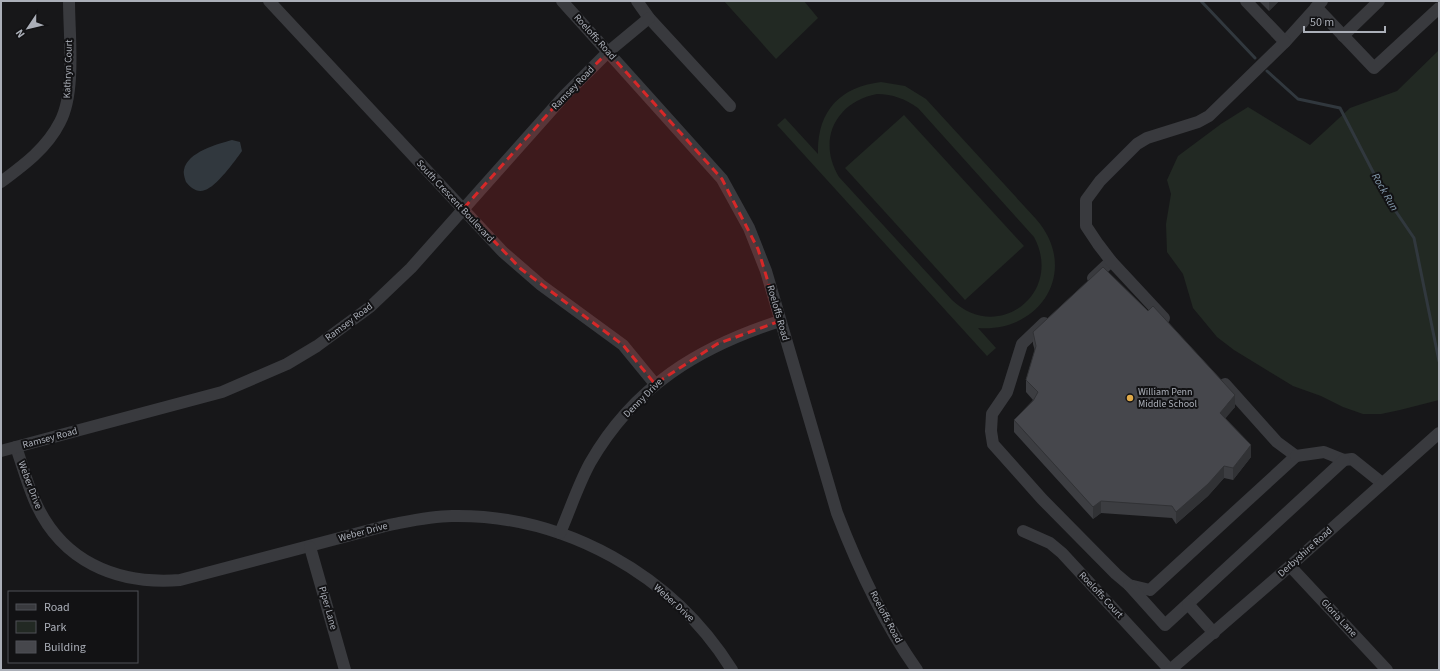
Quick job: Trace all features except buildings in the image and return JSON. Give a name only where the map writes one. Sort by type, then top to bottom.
[{"type":"street","name":"Kathryn Court","points":[[1,182],[36,154],[60,121],[67,102],[69,86],[69,1]]},
{"type":"street","name":"South Crescent Boulevard","points":[[269,1],[463,210],[521,270],[623,345],[655,384]]},
{"type":"street","name":"Roeloffs Road","points":[[562,1],[722,179],[739,206],[758,249],[837,513],[848,543],[904,651],[917,670]]},
{"type":"street","points":[[637,1],[649,18],[730,106]]},
{"type":"street","points":[[1246,1],[1285,42]]},
{"type":"street","points":[[1343,36],[1379,1]]},
{"type":"street","points":[[1173,328],[1111,261],[1086,226],[1086,200],[1100,181],[1137,144],[1147,138],[1198,122],[1209,116],[1285,42],[1319,4],[1343,36],[1374,68],[1439,8]]},
{"type":"street","name":"Ramsey Road","points":[[1,451],[222,392],[287,364],[318,346],[370,307],[411,268],[564,96],[608,52],[649,18]]},
{"type":"street","points":[[1083,287],[1111,261]]},
{"type":"street","points":[[1055,313],[1022,344],[1007,392],[992,414],[991,431],[993,444],[1048,505],[1116,574],[1129,585],[1165,625],[1344,460]]},
{"type":"street","name":"Denny Drive","points":[[560,533],[580,486],[601,445],[620,420],[655,384],[681,364],[717,344],[780,321]]},
{"type":"street","points":[[1214,373],[1277,442],[1296,456]]},
{"type":"street","name":"Derbyshire Road","points":[[1170,670],[1290,566],[1439,433]]},
{"type":"street","name":"Weber Drive","points":[[16,447],[33,499],[47,524],[68,548],[82,558],[112,574],[145,581],[180,580],[389,525],[452,516],[506,520],[560,533],[614,557],[643,576],[668,595],[708,637],[732,670]]},
{"type":"street","points":[[1129,585],[1150,590],[1296,456],[1324,452],[1344,460],[1352,459],[1382,483]]},
{"type":"street","name":"Roeloffs Court","points":[[1023,531],[1050,543],[1062,553],[1170,670]]},
{"type":"street","name":"Piper Lane","points":[[310,547],[345,670]]},
{"type":"street","name":"Gloria Lane","points":[[1290,566],[1387,670]]},
{"type":"street","points":[[1188,604],[1214,632]]},
{"type":"highlighted area","points":[[608,52],[722,179],[758,249],[780,321],[717,344],[655,384],[623,345],[521,269],[463,209],[564,96]]},
{"type":"green space","points":[[724,1],[804,1],[818,18],[776,59]]},
{"type":"green space","points":[[1439,50],[1439,400],[1381,414],[1363,414],[1293,386],[1234,350],[1217,337],[1193,308],[1183,274],[1167,252],[1166,224],[1171,194],[1167,180],[1178,156],[1221,124],[1248,107],[1310,145],[1350,108],[1397,91]]},
{"type":"green space","points":[[881,82],[905,86],[926,99],[1036,219],[1049,238],[1054,258],[1054,277],[1048,294],[1036,309],[1020,320],[1001,327],[978,328],[996,348],[987,356],[777,125],[785,118],[818,154],[819,139],[826,114],[833,104],[842,96],[853,89]],"holes":[[[877,94],[899,98],[918,108],[1034,237],[1041,258],[1040,277],[1033,293],[1022,306],[1006,314],[988,317],[970,312],[952,300],[839,177],[833,163],[830,150],[830,137],[834,125],[841,114],[850,105],[862,98]]]},
{"type":"green space","points":[[904,115],[1024,246],[965,300],[845,168]]},
{"type":"shaded area","points":[[232,140],[240,142],[242,151],[220,179],[209,188],[202,191],[194,189],[186,182],[184,171],[186,164],[191,158],[204,150]]},
{"type":"waterway","name":"Rock Run","points":[[1201,1],[1255,58]]},
{"type":"waterway","name":"Rock Run","points":[[1267,71],[1298,99],[1340,108],[1386,197],[1414,238],[1439,361]]},
{"type":"place","name":"William Penn Middle School","points":[[1130,398]]}]
